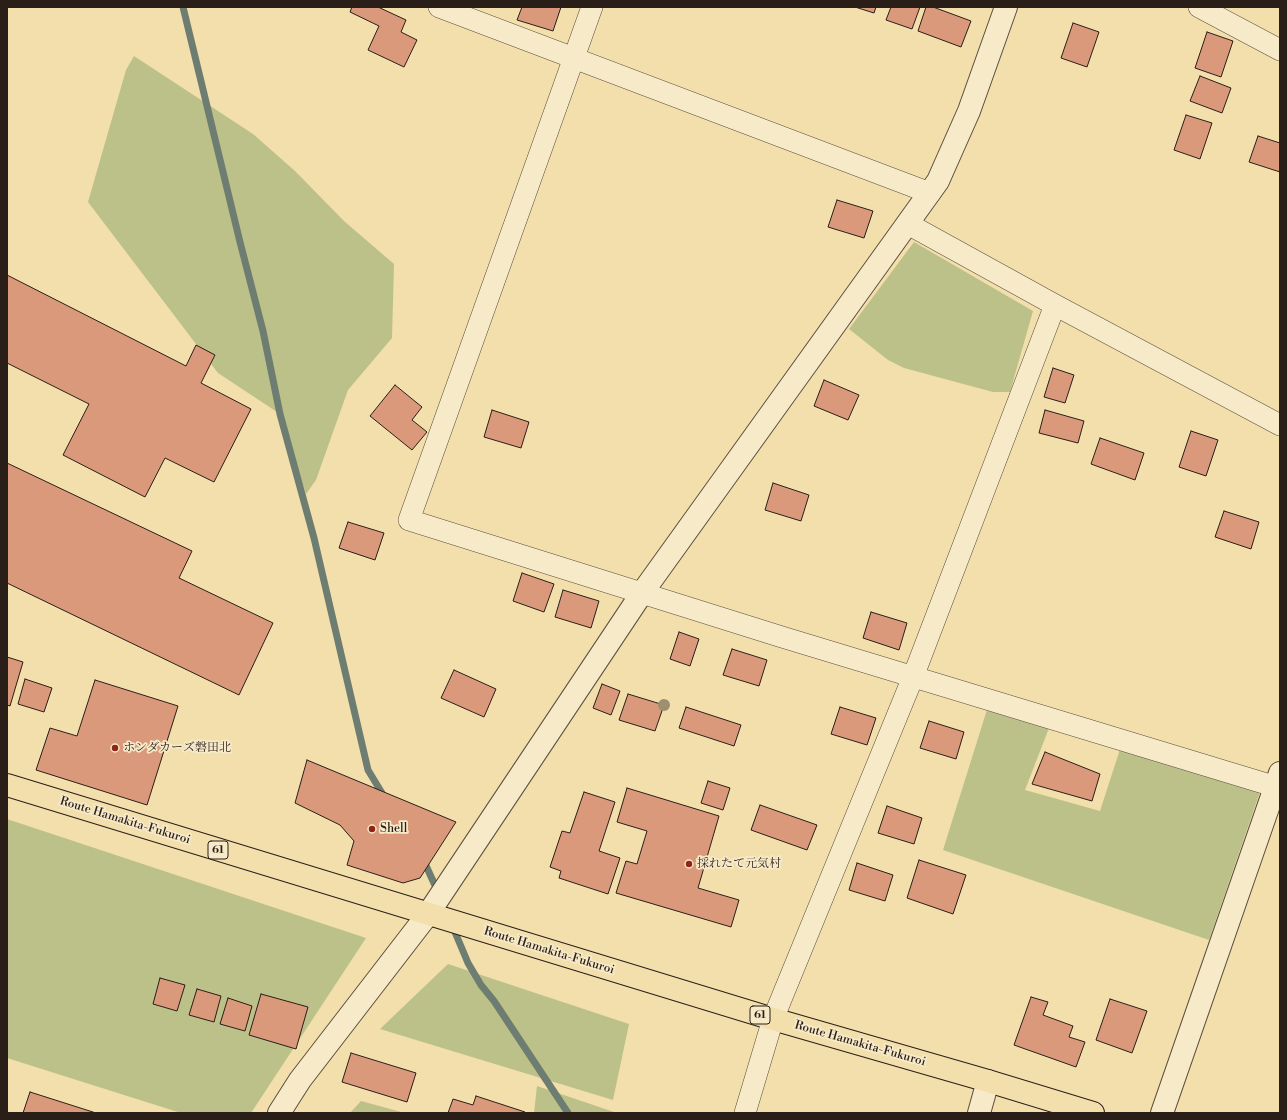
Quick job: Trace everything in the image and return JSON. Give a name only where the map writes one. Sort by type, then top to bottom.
[{"type":"main road","name":"Route Hamakita-Fukuroi","points":[[7,785],[773,1019],[988,1080],[1093,1113]]},
{"type":"street","points":[[439,7],[930,193]]},
{"type":"street","points":[[592,7],[409,520],[642,594],[913,677],[1278,782],[1162,1113]]},
{"type":"street","points":[[279,1113],[300,1080],[428,914],[642,594],[938,181],[969,111],[1006,7]]},
{"type":"street","points":[[1200,7],[1280,50]]},
{"type":"street","points":[[908,224],[1055,305],[1280,425]]},
{"type":"street","points":[[745,1113],[773,1019],[913,677],[1055,305]]},
{"type":"street","points":[[978,1113],[988,1080]]},
{"type":"green space","points":[[134,56],[253,134],[295,171],[344,221],[394,264],[392,338],[348,390],[316,480],[306,494],[280,414],[218,373],[88,202],[126,70]]},
{"type":"green space","points":[[914,242],[1033,311],[1010,392],[993,392],[904,368],[888,360],[849,329]]},
{"type":"green space","points":[[990,700],[1049,728],[1025,790],[1100,811],[1123,740],[1263,783],[1209,940],[943,850]]},
{"type":"green space","points":[[7,819],[366,938],[251,1113],[181,1113],[7,1058]]},
{"type":"green space","points":[[448,964],[629,1024],[613,1100],[380,1029]]},
{"type":"green space","points":[[537,1086],[617,1113],[534,1113]]},
{"type":"green space","points":[[361,1101],[405,1113],[350,1113]]},
{"type":"building","points":[[352,7],[378,7],[406,20],[401,32],[417,40],[404,67],[368,50],[379,26],[350,12]]},
{"type":"building","points":[[522,7],[561,7],[553,31],[517,20]]},
{"type":"building","points":[[855,7],[876,7],[874,13]]},
{"type":"building","points":[[891,7],[920,7],[912,29],[886,20]]},
{"type":"building","points":[[926,7],[933,7],[971,21],[961,47],[918,31]]},
{"type":"building","points":[[1073,23],[1099,32],[1087,67],[1061,58]]},
{"type":"building","points":[[1207,32],[1233,41],[1221,77],[1195,68]]},
{"type":"building","points":[[1200,76],[1231,88],[1222,113],[1190,101]]},
{"type":"building","points":[[1186,115],[1212,123],[1200,159],[1174,150]]},
{"type":"building","points":[[1258,136],[1280,143],[1280,172],[1249,162]]},
{"type":"building","points":[[837,200],[873,211],[864,238],[828,227]]},
{"type":"building","points":[[7,275],[186,366],[196,345],[215,355],[201,383],[251,409],[214,482],[165,458],[145,497],[63,455],[89,404],[7,363]]},
{"type":"building","points":[[1053,368],[1074,375],[1065,403],[1044,397]]},
{"type":"building","points":[[824,380],[859,395],[848,420],[814,406]]},
{"type":"building","points":[[395,385],[422,407],[412,420],[427,432],[412,450],[370,416]]},
{"type":"building","points":[[492,410],[529,422],[521,448],[484,437]]},
{"type":"building","points":[[1045,410],[1084,421],[1078,443],[1039,433]]},
{"type":"building","points":[[1191,431],[1218,440],[1206,476],[1179,467]]},
{"type":"building","points":[[1100,438],[1144,453],[1135,480],[1091,464]]},
{"type":"building","points":[[7,463],[192,551],[179,578],[273,623],[239,695],[7,583]]},
{"type":"building","points":[[773,483],[809,495],[801,521],[765,510]]},
{"type":"building","points":[[1224,511],[1259,522],[1251,549],[1215,537]]},
{"type":"building","points":[[348,522],[384,533],[375,560],[339,548]]},
{"type":"building","points":[[522,573],[554,584],[544,612],[513,601]]},
{"type":"building","points":[[563,590],[599,601],[591,628],[555,617]]},
{"type":"building","points":[[871,612],[907,623],[899,650],[863,638]]},
{"type":"building","points":[[679,632],[699,639],[690,666],[670,659]]},
{"type":"building","points":[[732,649],[767,660],[759,686],[723,675]]},
{"type":"building","points":[[7,657],[23,662],[10,706],[7,705]]},
{"type":"building","points":[[454,670],[496,689],[484,717],[441,698]]},
{"type":"building","points":[[25,679],[52,688],[44,712],[18,704]]},
{"type":"building","points":[[95,680],[178,706],[147,805],[36,770],[50,728],[77,736]]},
{"type":"building","points":[[602,684],[620,691],[611,715],[593,708]]},
{"type":"building","points":[[628,694],[664,705],[655,731],[619,720]]},
{"type":"building","points":[[686,707],[741,725],[734,746],[679,728]]},
{"type":"building","points":[[840,707],[876,718],[867,745],[831,734]]},
{"type":"building","points":[[929,721],[964,732],[956,759],[920,748]]},
{"type":"building","points":[[1045,752],[1100,774],[1092,801],[1032,784]]},
{"type":"building","points":[[307,760],[456,822],[420,878],[403,883],[347,865],[354,841],[340,825],[295,803]]},
{"type":"building","points":[[708,781],[730,788],[723,810],[701,803]]},
{"type":"building","points":[[627,788],[719,816],[698,888],[739,900],[731,927],[616,893],[626,861],[637,864],[647,831],[617,822]]},
{"type":"building","points":[[584,792],[615,802],[599,851],[620,858],[608,894],[559,878],[561,871],[550,867],[562,831],[570,833]]},
{"type":"building","points":[[760,805],[817,825],[807,850],[751,830]]},
{"type":"building","points":[[887,806],[922,818],[914,844],[878,833]]},
{"type":"building","points":[[919,860],[966,875],[953,914],[907,898]]},
{"type":"building","points":[[857,863],[893,875],[885,901],[849,890]]},
{"type":"building","points":[[160,978],[185,985],[177,1011],[153,1004]]},
{"type":"building","points":[[197,989],[221,996],[214,1022],[189,1015]]},
{"type":"building","points":[[261,994],[308,1007],[296,1049],[249,1035]]},
{"type":"building","points":[[1031,997],[1048,1002],[1043,1015],[1073,1026],[1069,1037],[1085,1042],[1076,1067],[1014,1045]]},
{"type":"building","points":[[228,998],[252,1006],[245,1031],[220,1024]]},
{"type":"building","points":[[1110,999],[1147,1011],[1132,1053],[1096,1040]]},
{"type":"building","points":[[351,1053],[416,1073],[407,1102],[342,1082]]},
{"type":"building","points":[[30,1092],[96,1113],[23,1113]]},
{"type":"building","points":[[476,1096],[525,1113],[448,1113],[453,1099],[473,1105]]},
{"type":"waterway","points":[[183,7],[263,331],[280,414],[314,538],[368,770],[385,798]]},
{"type":"waterway","points":[[423,859],[438,892]]},
{"type":"waterway","points":[[452,925],[468,963],[481,985],[494,1001],[568,1113]]},
{"type":"place","name":"ホンダカーズ磐田北","points":[[115,748]]},
{"type":"place","name":"Shell","points":[[372,829]]},
{"type":"place","name":"採れたて元気村","points":[[689,864]]}]
